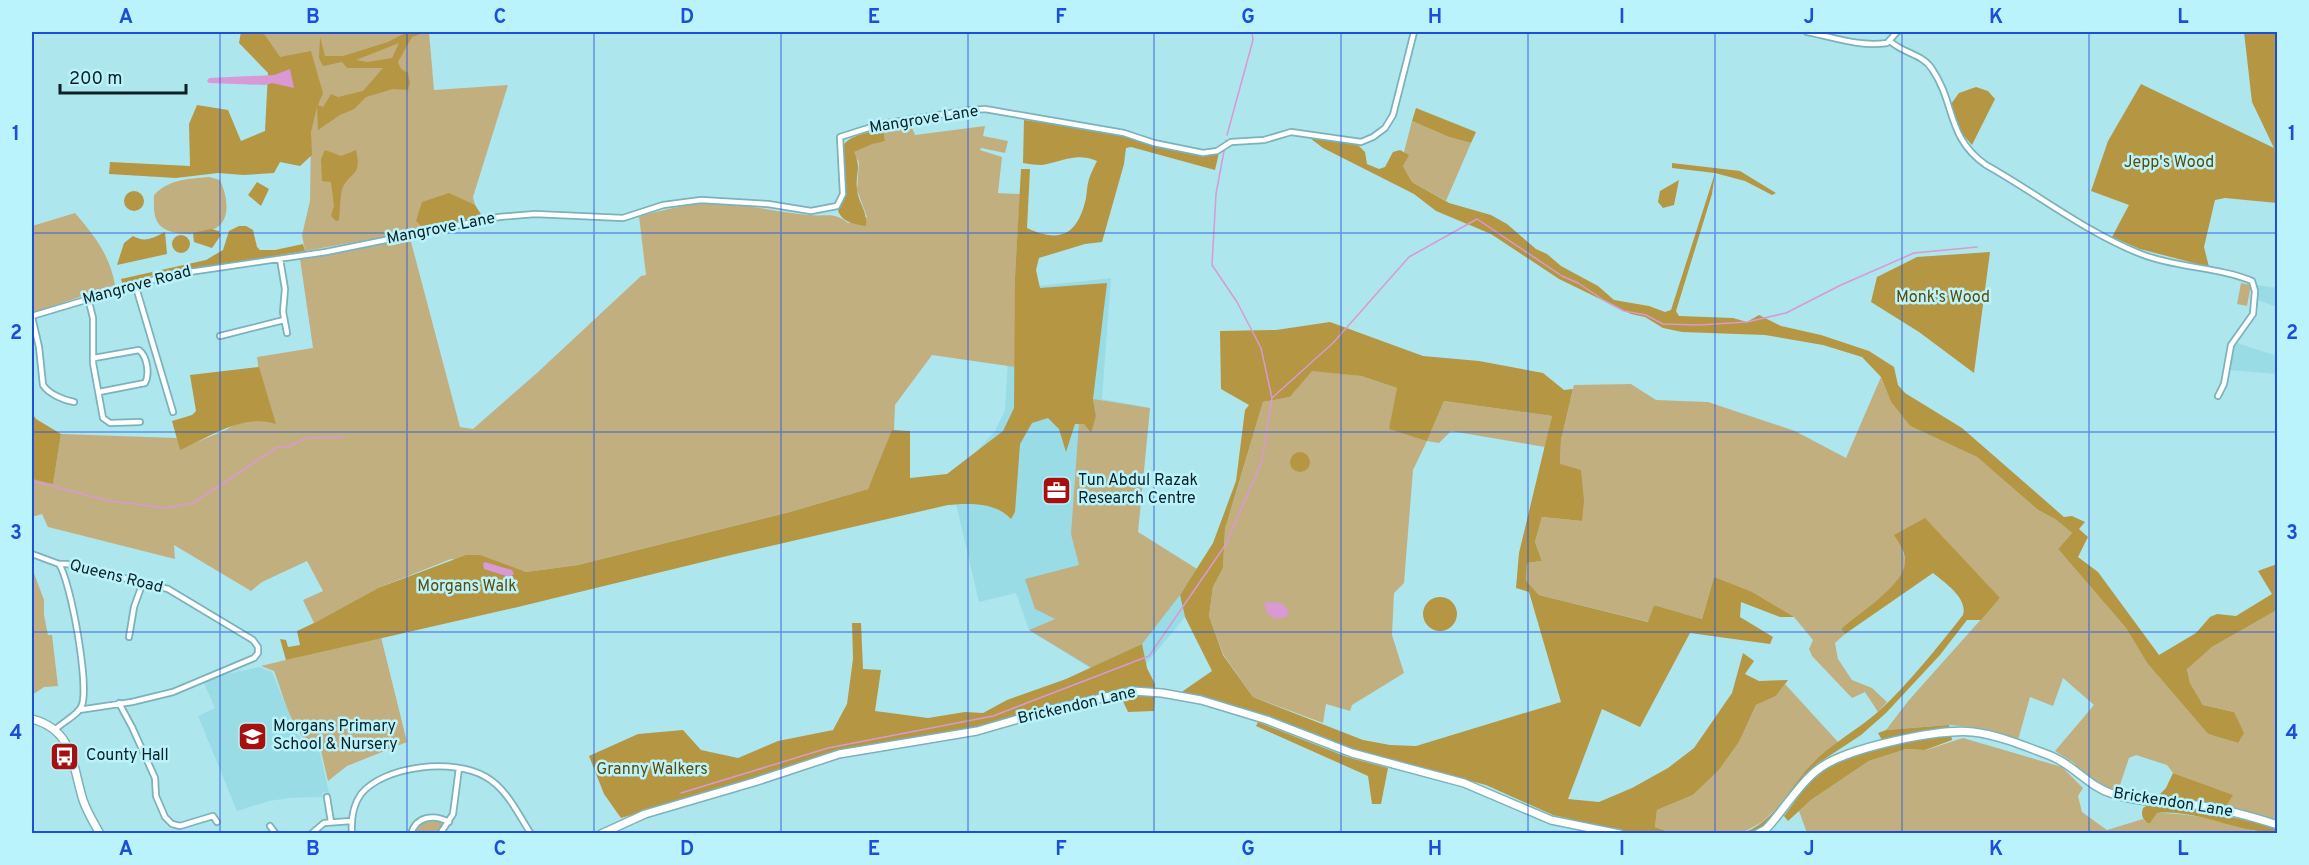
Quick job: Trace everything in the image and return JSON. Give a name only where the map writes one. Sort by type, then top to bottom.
[{"type":"street","name":"Mangrove Lane","points":[[280,259],[516,215],[623,218],[663,205],[701,200],[768,204],[811,211],[826,209],[837,206],[843,194],[840,137],[881,124],[970,110],[994,110],[1105,129],[1154,143],[1203,153],[1217,150],[1230,142],[1264,140],[1299,131],[1361,142],[1379,133],[1393,115],[1414,32]]},
{"type":"street","points":[[1807,32],[1854,43],[1876,44],[1890,41],[1897,32]]},
{"type":"street","points":[[1890,41],[1930,65],[1942,86],[1960,139],[1986,165],[2057,209],[2141,254],[2252,281],[2255,291],[2253,314],[2232,342],[2224,384],[2218,396]]},
{"type":"street","name":"Mangrove Road","points":[[32,316],[135,284],[186,272],[280,259]]},
{"type":"street","points":[[280,259],[285,289],[284,320],[287,333]]},
{"type":"street","points":[[135,284],[173,412]]},
{"type":"street","points":[[88,298],[93,318],[94,358],[104,418],[106,422],[120,424],[140,422]]},
{"type":"street","points":[[32,316],[42,382],[47,390],[60,398],[74,402]]},
{"type":"street","points":[[220,336],[284,320]]},
{"type":"street","points":[[94,358],[139,350],[143,354],[148,375],[145,383],[99,392]]},
{"type":"street","points":[[32,375],[40,373]]},
{"type":"street","name":"Queens Road","points":[[32,554],[59,564],[168,589],[258,645],[258,653],[254,658],[192,685],[162,695],[119,703]]},
{"type":"street","points":[[59,564],[68,584],[77,634],[83,700],[79,710]]},
{"type":"street","points":[[129,637],[134,607],[143,582]]},
{"type":"street","name":"Brickendon Lane","points":[[601,834],[645,814],[754,782],[839,753],[977,731],[1049,710],[1133,691],[1162,693],[1201,700],[1267,720],[1352,753],[1464,783],[1551,820],[1620,834]]},
{"type":"street","points":[[55,729],[79,710],[119,703],[152,773],[156,796],[167,820],[180,826],[213,816],[217,822]]},
{"type":"street","points":[[32,719],[55,729],[66,743],[84,802],[100,834]]},
{"type":"street","name":"Brickendon Lane","points":[[1757,834],[1766,829],[1817,770],[1830,762],[1857,750],[1936,733],[1956,731],[1990,736],[2053,757],[2072,768],[2090,783],[2111,794],[2226,810],[2277,825]]},
{"type":"street","points":[[351,834],[351,821],[358,799],[368,788],[380,779],[417,768],[436,766],[459,768],[483,775],[500,787],[531,834]]},
{"type":"street","points":[[440,834],[449,822],[456,804],[459,768]]},
{"type":"street","points":[[327,797],[331,822]]},
{"type":"street","points":[[411,834],[413,827],[424,818],[439,818],[449,822]]},
{"type":"street","points":[[311,834],[320,826],[331,822],[351,821]]},
{"type":"street","points":[[270,826],[276,834]]},
{"type":"shaded area","points":[[263,32],[429,32],[434,90],[508,85],[473,197],[484,219],[305,251],[302,235],[310,201],[311,132],[279,57]]},
{"type":"shaded area","points":[[290,69],[294,88],[272,83],[265,85],[209,83],[207,81],[209,78],[274,75]]},
{"type":"shaded area","points":[[1412,121],[1449,137],[1471,143],[1446,201],[1412,182],[1403,166],[1408,155],[1404,152]]},
{"type":"shaded area","points":[[911,125],[915,135],[985,126],[983,136],[1008,141],[1005,153],[981,148],[980,150],[1002,157],[998,193],[1020,194],[1015,278],[1015,367],[932,355],[895,405],[894,430],[868,489],[790,512],[578,565],[526,572],[507,566],[451,559],[378,588],[314,623],[303,600],[323,591],[307,561],[262,582],[251,591],[174,545],[175,559],[48,527],[42,514],[32,517],[32,479],[53,483],[61,434],[177,438],[180,449],[239,423],[265,421],[257,357],[313,348],[300,259],[410,238],[460,427],[473,429],[641,276],[646,275],[639,216],[682,206],[708,203],[834,216],[848,223],[867,217],[857,190],[859,162],[853,152],[872,143],[885,141],[883,129],[899,129]]},
{"type":"shaded area","points":[[209,177],[220,180],[226,197],[225,215],[220,225],[207,232],[188,234],[170,231],[158,223],[154,195],[172,183]]},
{"type":"shaded area","points":[[75,213],[89,229],[105,255],[115,285],[32,313],[32,226]]},
{"type":"shaded area","name":"Tun Abdul Razak Research Centre","points":[[1111,278],[1102,399],[1150,408],[1138,532],[1197,569],[1180,595],[1185,617],[1125,690],[1029,630],[1016,593],[979,602],[956,504],[973,502],[977,451],[995,431],[1005,410],[1012,289]]},
{"type":"shaded area","points":[[2241,283],[2251,285],[2247,306],[2237,304]]},
{"type":"shaded area","points":[[2257,285],[2277,288],[2277,307],[2257,300]]},
{"type":"shaded area","points":[[2234,342],[2277,356],[2277,374],[2229,370]]},
{"type":"shaded area","points":[[1312,370],[1361,376],[1397,388],[1427,441],[1413,470],[1404,583],[1394,593],[1392,635],[1404,673],[1352,705],[1350,711],[1326,704],[1323,723],[1253,697],[1223,654],[1209,616],[1213,587],[1223,568],[1225,529],[1263,402],[1290,397]]},
{"type":"shaded area","points":[[1881,377],[1891,402],[1910,426],[1977,457],[2038,510],[2055,519],[2072,533],[2058,549],[2126,628],[2147,663],[2208,734],[2238,743],[2234,712],[2203,705],[2190,683],[2187,668],[2212,647],[2277,610],[2277,823],[2225,808],[2232,795],[2173,773],[2167,765],[2136,755],[2129,758],[2117,794],[2092,783],[2074,763],[2055,751],[2094,705],[2063,678],[2053,706],[2030,697],[2018,740],[1971,727],[1949,725],[1886,730],[1909,700],[2000,598],[1902,549],[1905,567],[1895,584],[1878,601],[1841,629],[1845,634],[1835,643],[1838,659],[1852,680],[1872,688],[1887,702],[1878,712],[1865,692],[1852,698],[1812,656],[1809,649],[1813,640],[1794,617],[1714,577],[1702,619],[1654,605],[1649,622],[1539,595],[1526,582],[1527,563],[1542,561],[1535,542],[1542,517],[1582,521],[1560,464],[1561,440],[1574,385],[1631,384],[1656,400],[1708,402],[1795,431],[1846,458]]},
{"type":"shaded area","points":[[1093,399],[1150,408],[1138,532],[1197,569],[1142,644],[1092,668],[1029,630],[1055,619],[1035,609],[1025,579],[1079,565],[1071,534],[1079,422],[1084,424],[1090,432],[1096,416]]},
{"type":"shaded area","points":[[1444,401],[1552,416],[1545,447],[1451,431],[1439,443],[1427,441]]},
{"type":"shaded area","points":[[485,562],[512,570],[514,574],[509,577],[484,569]]},
{"type":"shaded area","points":[[32,568],[44,600],[48,635],[52,635],[58,686],[44,687],[32,695]]},
{"type":"shaded area","points":[[1264,602],[1281,603],[1289,611],[1286,617],[1276,619],[1267,613]]},
{"type":"shaded area","points":[[381,637],[407,742],[347,766],[328,781],[321,751],[311,745],[296,727],[274,671],[261,666]]},
{"type":"shaded area","name":"Morgans Primary School & Nursery","points":[[259,667],[272,672],[297,733],[306,745],[320,753],[329,793],[323,792],[322,797],[269,801],[237,811],[198,716],[215,708],[204,683],[222,675]]},
{"type":"shaded area","points":[[1785,684],[1838,742],[1813,763],[1776,809],[1762,822],[1744,832],[1672,833],[1655,827],[1657,810],[1693,795],[1719,770],[1739,742],[1756,705],[1776,696]]},
{"type":"shaded area","points":[[1963,738],[2062,767],[2083,788],[2078,796],[2082,812],[2107,830],[2143,819],[2147,823],[2157,813],[2163,813],[2212,819],[2260,833],[1807,833],[1799,811],[1811,800],[1869,761],[1906,749],[1926,750]]},
{"type":"shaded area","points":[[435,818],[443,823],[437,833],[412,834],[421,820]]},
{"type":"green space","points":[[241,32],[263,32],[280,57],[311,51],[323,93],[318,105],[323,107],[331,94],[338,97],[363,91],[383,68],[347,68],[342,62],[323,66],[319,58],[320,37],[325,56],[343,56],[388,42],[407,32],[426,32],[412,37],[398,62],[401,69],[408,73],[410,83],[408,90],[393,89],[366,97],[354,109],[340,115],[318,130],[317,107],[311,132],[312,155],[300,166],[280,162],[274,173],[244,175],[218,173],[176,178],[109,174],[110,162],[190,166],[189,124],[197,105],[228,110],[241,141],[265,131],[268,73],[239,43]],"holes":[[[399,43],[392,58],[367,62],[356,60]]]},
{"type":"green space","name":"Jepp's Wood","points":[[2244,32],[2277,32],[2277,203],[2225,198],[2215,200],[2204,247],[2209,267],[2140,249],[2112,237],[2129,205],[2091,191],[2108,141],[2141,84],[2274,148],[2252,102]]},
{"type":"green space","points":[[1976,87],[1988,91],[1995,99],[1972,145],[1959,130],[1951,104],[1959,93]]},
{"type":"green space","points":[[1416,108],[1476,132],[1471,143],[1449,137],[1412,121]]},
{"type":"green space","name":"Morgans Walk","points":[[1024,120],[1125,135],[1185,153],[1209,155],[1219,153],[1215,170],[1131,147],[1126,148],[1124,164],[1102,242],[1085,244],[1039,258],[1036,270],[1040,288],[1107,283],[1093,399],[1096,416],[1091,433],[1084,424],[1075,424],[1066,452],[1059,429],[1048,418],[1032,423],[1020,444],[1015,512],[1011,519],[998,509],[982,505],[948,505],[286,660],[280,639],[286,640],[288,647],[300,645],[297,631],[378,588],[466,555],[480,555],[526,572],[578,565],[790,512],[868,489],[892,430],[910,431],[910,478],[947,474],[1003,431],[1014,408],[1015,277],[1021,169],[1030,169],[1027,228],[1039,233],[1058,235],[1073,228],[1078,220],[1083,210],[1089,179],[1097,161],[1082,157],[1042,165],[1023,163]]},
{"type":"green space","points":[[883,129],[885,141],[854,152],[858,162],[858,194],[866,216],[866,226],[850,222],[838,211],[845,188],[842,147],[850,139]]},
{"type":"green space","points":[[1306,135],[1358,145],[1365,152],[1367,164],[1379,169],[1385,167],[1393,152],[1400,150],[1409,155],[1403,166],[1412,182],[1449,203],[1491,215],[1507,224],[1536,249],[1598,286],[1614,300],[1649,306],[1665,312],[1671,310],[1715,173],[1712,194],[1676,311],[1679,316],[1733,318],[1747,322],[1759,315],[1781,326],[1821,335],[1869,351],[1894,367],[1898,385],[1905,393],[1962,428],[2064,517],[2072,516],[2085,522],[2079,529],[2088,537],[2078,557],[2098,572],[2159,655],[2196,633],[2210,617],[2217,614],[2236,616],[2272,594],[2258,571],[2277,564],[2277,610],[2212,647],[2187,669],[2190,683],[2203,705],[2234,712],[2244,733],[2238,743],[2208,734],[2147,663],[2126,628],[2058,549],[2072,533],[2055,519],[2038,510],[1977,457],[1910,426],[1891,402],[1881,377],[1862,357],[1823,345],[1765,335],[1682,332],[1663,328],[1645,317],[1631,314],[1559,279],[1491,234],[1436,211],[1414,194],[1323,148]]},
{"type":"green space","points":[[325,150],[341,156],[356,150],[358,158],[357,169],[342,190],[339,220],[336,221],[331,216],[334,206],[331,182],[322,181],[321,159]]},
{"type":"green space","points":[[1672,163],[1740,171],[1776,193],[1772,195],[1745,181],[1715,173],[1672,168]]},
{"type":"green space","points":[[1679,180],[1674,205],[1663,208],[1658,202],[1660,191]]},
{"type":"green space","points":[[257,182],[269,189],[261,206],[248,195]]},
{"type":"green space","points":[[130,191],[138,191],[144,197],[144,205],[138,211],[130,211],[124,205],[124,197]]},
{"type":"green space","points":[[449,193],[475,205],[483,218],[425,230],[416,221],[422,202]]},
{"type":"green space","points":[[239,226],[246,226],[253,230],[257,247],[260,250],[275,250],[303,244],[305,251],[149,276],[123,286],[121,279],[206,260],[223,250],[229,231]]},
{"type":"green space","points":[[211,229],[219,231],[221,235],[212,248],[194,242],[193,233]]},
{"type":"green space","points":[[165,232],[167,254],[117,265],[124,243],[133,236],[153,238]]},
{"type":"green space","points":[[177,235],[185,235],[190,240],[188,251],[177,253],[172,248],[172,240]]},
{"type":"green space","name":"Monk's Wood","points":[[1990,252],[1974,373],[1919,332],[1871,302],[1877,277],[1917,257]]},
{"type":"green space","points":[[1330,322],[1423,356],[1479,361],[1543,373],[1564,390],[1573,389],[1561,440],[1560,464],[1581,470],[1584,501],[1582,521],[1542,517],[1535,542],[1542,561],[1527,563],[1526,581],[1539,595],[1648,622],[1654,605],[1702,619],[1714,577],[1752,592],[1794,617],[1780,617],[1741,602],[1740,617],[1773,637],[1770,644],[1690,633],[1640,727],[1602,709],[1568,799],[1599,802],[1632,788],[1668,768],[1694,748],[1732,693],[1743,653],[1754,661],[1745,674],[1759,681],[1788,680],[1776,696],[1756,705],[1739,742],[1719,770],[1693,795],[1657,810],[1655,827],[1672,833],[1634,834],[1553,815],[1486,785],[1364,753],[1274,719],[1182,693],[1212,671],[1185,617],[1180,595],[1213,543],[1236,481],[1245,410],[1249,405],[1221,389],[1220,331],[1276,330]],"holes":[[[1312,371],[1361,376],[1397,388],[1389,429],[1427,441],[1444,401],[1552,416],[1519,553],[1516,588],[1529,592],[1561,702],[1416,746],[1390,745],[1363,740],[1253,697],[1223,655],[1209,616],[1213,587],[1223,568],[1225,529],[1263,402],[1290,397]]]},
{"type":"green space","points":[[259,367],[276,424],[264,421],[239,424],[180,450],[172,421],[192,415],[196,411],[190,375]]},
{"type":"green space","points":[[32,413],[36,419],[61,434],[53,484],[32,479]]},
{"type":"green space","points":[[1300,452],[1307,455],[1310,462],[1307,469],[1300,472],[1293,469],[1290,462],[1293,455]]},
{"type":"green space","points":[[1925,518],[2000,598],[1981,620],[1967,620],[1940,655],[1886,713],[1861,735],[1817,764],[1765,825],[1753,833],[1740,834],[1752,829],[1771,814],[1819,757],[1871,718],[1890,700],[1963,615],[1964,609],[1959,597],[1933,573],[1845,634],[1841,629],[1880,598],[1898,579],[1903,570],[1905,557],[1894,535]]},
{"type":"green space","points":[[1440,597],[1452,602],[1457,614],[1452,626],[1440,631],[1428,626],[1423,614],[1428,602]]},
{"type":"green space","name":"Granny Walkers","points":[[852,623],[861,623],[863,669],[881,670],[875,711],[928,718],[965,712],[983,713],[1007,700],[1066,679],[1142,644],[1155,690],[1142,689],[991,725],[832,752],[755,780],[621,818],[604,794],[589,756],[638,734],[683,730],[701,750],[738,758],[778,741],[833,730],[847,704],[853,659]]},
{"type":"green space","points":[[1155,696],[1154,711],[1128,712],[1121,697]]},
{"type":"green space","points":[[1258,722],[1347,757],[1388,768],[1381,804],[1372,804],[1368,776],[1256,726]]},
{"type":"green space","points":[[1949,725],[1950,730],[1883,742],[1878,733],[1886,730]]},
{"type":"green space","points":[[1951,734],[1952,740],[1925,750],[1906,749],[1869,761],[1811,800],[1788,821],[1784,816],[1811,780],[1833,763],[1848,756],[1884,746]]},
{"type":"green space","points":[[2173,773],[2233,795],[2225,808],[2157,797],[2166,788]]},
{"type":"green space","points":[[2148,805],[2222,812],[2221,815],[2272,826],[2277,829],[2277,833],[2248,829],[2188,814],[2157,813],[2150,823],[2147,823],[2142,812],[2143,808]]},
{"type":"waterway","points":[[1227,135],[1253,40],[1252,32]]},
{"type":"waterway","points":[[681,793],[828,748],[993,716],[1149,656],[1226,544],[1262,461],[1272,398],[1261,348],[1237,302],[1212,265],[1216,194],[1224,151]]},
{"type":"waterway","points":[[1273,397],[1333,343],[1409,257],[1477,219],[1562,276],[1578,283],[1605,301],[1624,311],[1646,315],[1663,324],[1699,325],[1747,322],[1786,313],[1841,285],[1914,253],[1977,247]]},
{"type":"waterway","points":[[32,481],[110,501],[166,508],[193,503],[276,448],[290,446],[306,438],[345,437]]},
{"type":"place","name":"Tun Abdul Razak Research Centre","points":[[1057,490]]},
{"type":"place","name":"Morgans Primary School & Nursery","points":[[252,736]]},
{"type":"place","name":"County Hall","points":[[65,756]]}]
